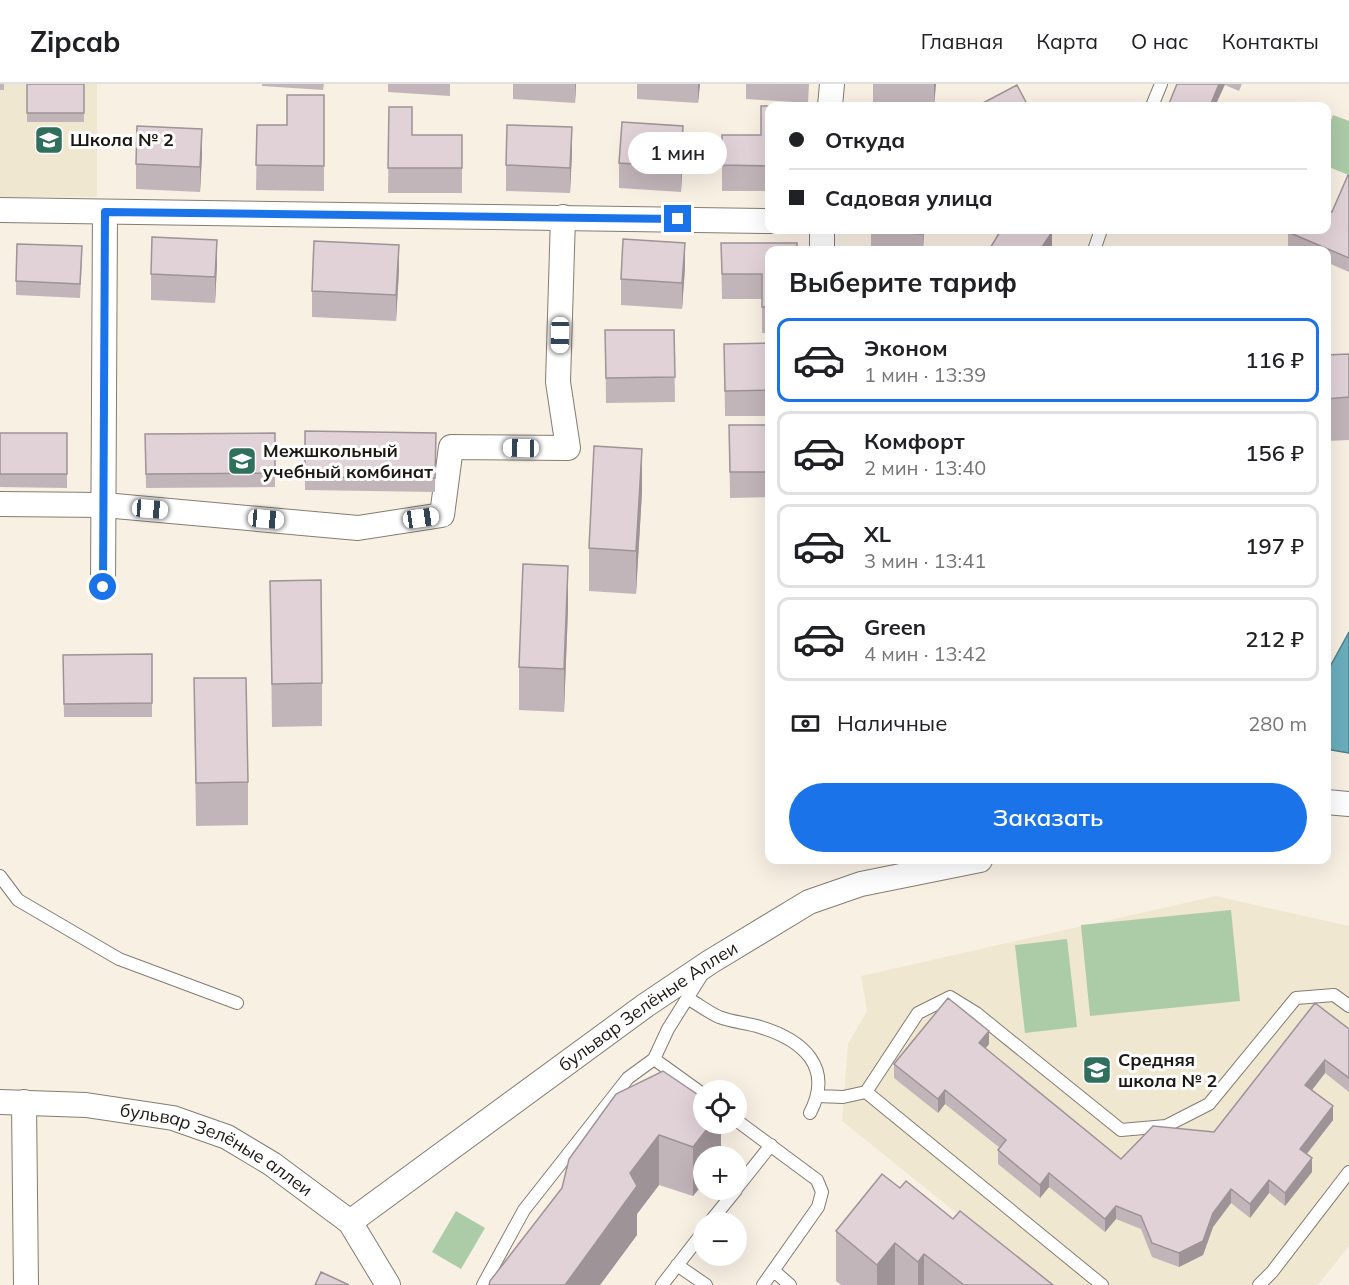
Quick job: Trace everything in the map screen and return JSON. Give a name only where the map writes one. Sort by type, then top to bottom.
[{"type":"street","points":[[830,102],[832,84]]},
{"type":"street","points":[[0,210],[765,221]]},
{"type":"street","points":[[103,587],[105,212]]},
{"type":"street","points":[[0,504],[104,505],[358,528],[442,515],[451,447],[568,448],[558,382],[563,217]]},
{"type":"street","points":[[1331,802],[1349,804]]},
{"type":"street","name":"бульвар Зелёные Аллеи","points":[[350,1222],[454,1143],[710,962],[809,902],[861,884],[960,864]]},
{"type":"street","name":"бульвар Зелёные аллеи","points":[[0,1102],[86,1105],[173,1118],[227,1137],[272,1164],[350,1222],[388,1285]]},
{"type":"street","points":[[24,1102],[26,1285]]},
{"type":"lane","points":[[1154,102],[1161,84]]},
{"type":"lane","points":[[0,876],[18,900],[119,959],[237,1004]]},
{"type":"lane","points":[[483,1285],[514,1224],[524,1210],[628,1078],[654,1059],[687,998],[710,962]]},
{"type":"lane","points":[[817,1096],[843,1097],[866,1092],[918,1014],[950,997],[976,1013],[1121,1130],[1166,1126],[1209,1104],[1296,998],[1334,995],[1349,1006]]},
{"type":"lane","points":[[687,998],[720,1017],[760,1027],[788,1038],[807,1054],[817,1067],[820,1086],[810,1113]]},
{"type":"lane","points":[[654,1059],[693,1087]]},
{"type":"lane","points":[[866,1092],[1102,1285]]},
{"type":"lane","points":[[747,1128],[817,1180],[822,1192],[818,1207],[763,1285]]},
{"type":"lane","points":[[747,1175],[771,1145]]},
{"type":"lane","points":[[1259,1285],[1272,1272],[1349,1172]]},
{"type":"lane","points":[[718,1212],[727,1200]]},
{"type":"lane","points":[[662,1285],[693,1245]]},
{"type":"lane","points":[[677,1265],[706,1285]]},
{"type":"lane","points":[[774,1271],[790,1285]]},
{"type":"shaded area","name":"Школа № 2","points":[[0,84],[97,84],[97,197],[0,197]]},
{"type":"shaded area","name":"Средняя школа № 2","points":[[1216,896],[1349,926],[1349,1246],[1318,1285],[1046,1285],[842,1121],[848,1044],[867,1011],[861,976]]},
{"type":"green space","points":[[1333,115],[1349,121],[1349,175],[1331,168],[1331,120]]},
{"type":"green space","points":[[1231,910],[1240,1001],[1090,1016],[1081,925]]},
{"type":"green space","points":[[1067,939],[1077,1027],[1025,1033],[1015,945]]},
{"type":"green space","points":[[456,1211],[485,1228],[461,1269],[432,1252]]},
{"type":"water","points":[[1349,632],[1349,753],[1331,750],[1331,665]]},
{"type":"building","points":[[27,84],[84,84],[84,113],[27,113]]},
{"type":"building","points":[[1177,84],[1219,84],[1212,102],[1170,102]]},
{"type":"building","points":[[1017,85],[1026,102],[985,102]]},
{"type":"building","points":[[287,95],[324,95],[324,166],[256,165],[257,125],[287,125]]},
{"type":"building","points":[[761,106],[765,106],[765,166],[722,165],[722,135],[761,135]]},
{"type":"building","points":[[389,107],[412,107],[412,135],[462,135],[462,168],[388,168]]},
{"type":"building","points":[[622,122],[683,126],[681,167],[619,163]]},
{"type":"building","points":[[507,125],[572,127],[570,168],[506,165]]},
{"type":"building","points":[[137,126],[202,129],[200,167],[136,164]]},
{"type":"building","points":[[1349,175],[1349,258],[1331,250],[1331,246],[1321,246],[1293,234],[1331,234],[1332,212]]},
{"type":"building","points":[[999,234],[1051,234],[1043,246],[991,246]]},
{"type":"building","points":[[152,237],[217,240],[215,277],[151,274]]},
{"type":"building","points":[[623,239],[685,243],[682,283],[621,279]]},
{"type":"building","points":[[314,241],[399,245],[396,295],[312,291]]},
{"type":"building","points":[[721,243],[797,243],[797,246],[765,246],[765,307],[762,307],[762,274],[722,274]]},
{"type":"building","points":[[17,244],[82,246],[80,284],[16,281]]},
{"type":"building","points":[[605,330],[674,330],[675,377],[606,378]]},
{"type":"building","points":[[765,343],[765,390],[725,391],[724,344]]},
{"type":"building","points":[[1349,354],[1349,397],[1331,399],[1331,355]]},
{"type":"building","points":[[729,425],[765,425],[765,472],[730,472]]},
{"type":"building","points":[[305,431],[436,433],[435,478],[305,477]]},
{"type":"building","points":[[0,433],[67,433],[67,474],[0,474]]},
{"type":"building","points":[[275,433],[275,473],[146,474],[145,434]]},
{"type":"building","points":[[594,446],[642,449],[636,551],[589,548]]},
{"type":"building","points":[[523,564],[568,566],[564,669],[519,667]]},
{"type":"building","points":[[321,580],[322,683],[272,684],[270,581]]},
{"type":"building","points":[[152,654],[152,703],[64,704],[63,655]]},
{"type":"building","points":[[194,678],[246,678],[248,782],[196,783]]},
{"type":"building","points":[[948,998],[989,1031],[979,1043],[1121,1159],[1153,1126],[1214,1132],[1315,1003],[1349,1029],[1349,1078],[1325,1060],[1305,1085],[1333,1106],[1300,1149],[1312,1158],[1285,1193],[1269,1180],[1250,1204],[1231,1189],[1213,1213],[1203,1241],[1179,1253],[1152,1243],[1141,1216],[1116,1206],[1105,1219],[1049,1173],[1040,1185],[998,1150],[1006,1140],[945,1090],[938,1099],[894,1064]]},
{"type":"building","points":[[663,1071],[693,1091],[693,1134],[703,1134],[693,1147],[659,1135],[630,1173],[637,1186],[565,1285],[489,1285],[562,1188],[569,1159],[616,1094]]},
{"type":"building","points":[[882,1174],[900,1188],[906,1181],[953,1219],[960,1211],[1053,1285],[964,1285],[924,1254],[918,1262],[895,1243],[877,1265],[836,1231]]},
{"type":"building","points":[[321,1272],[349,1285],[315,1285]]},
{"type":"place","name":"Школа № 2","points":[[49,140]]},
{"type":"place","name":"Межшкольный учебный комбинат","points":[[242,461]]},
{"type":"place","name":"Средняя школа № 2","points":[[1097,1070]]},
{"type":"route","points":[[103,587],[105,212],[678,219]]}]
